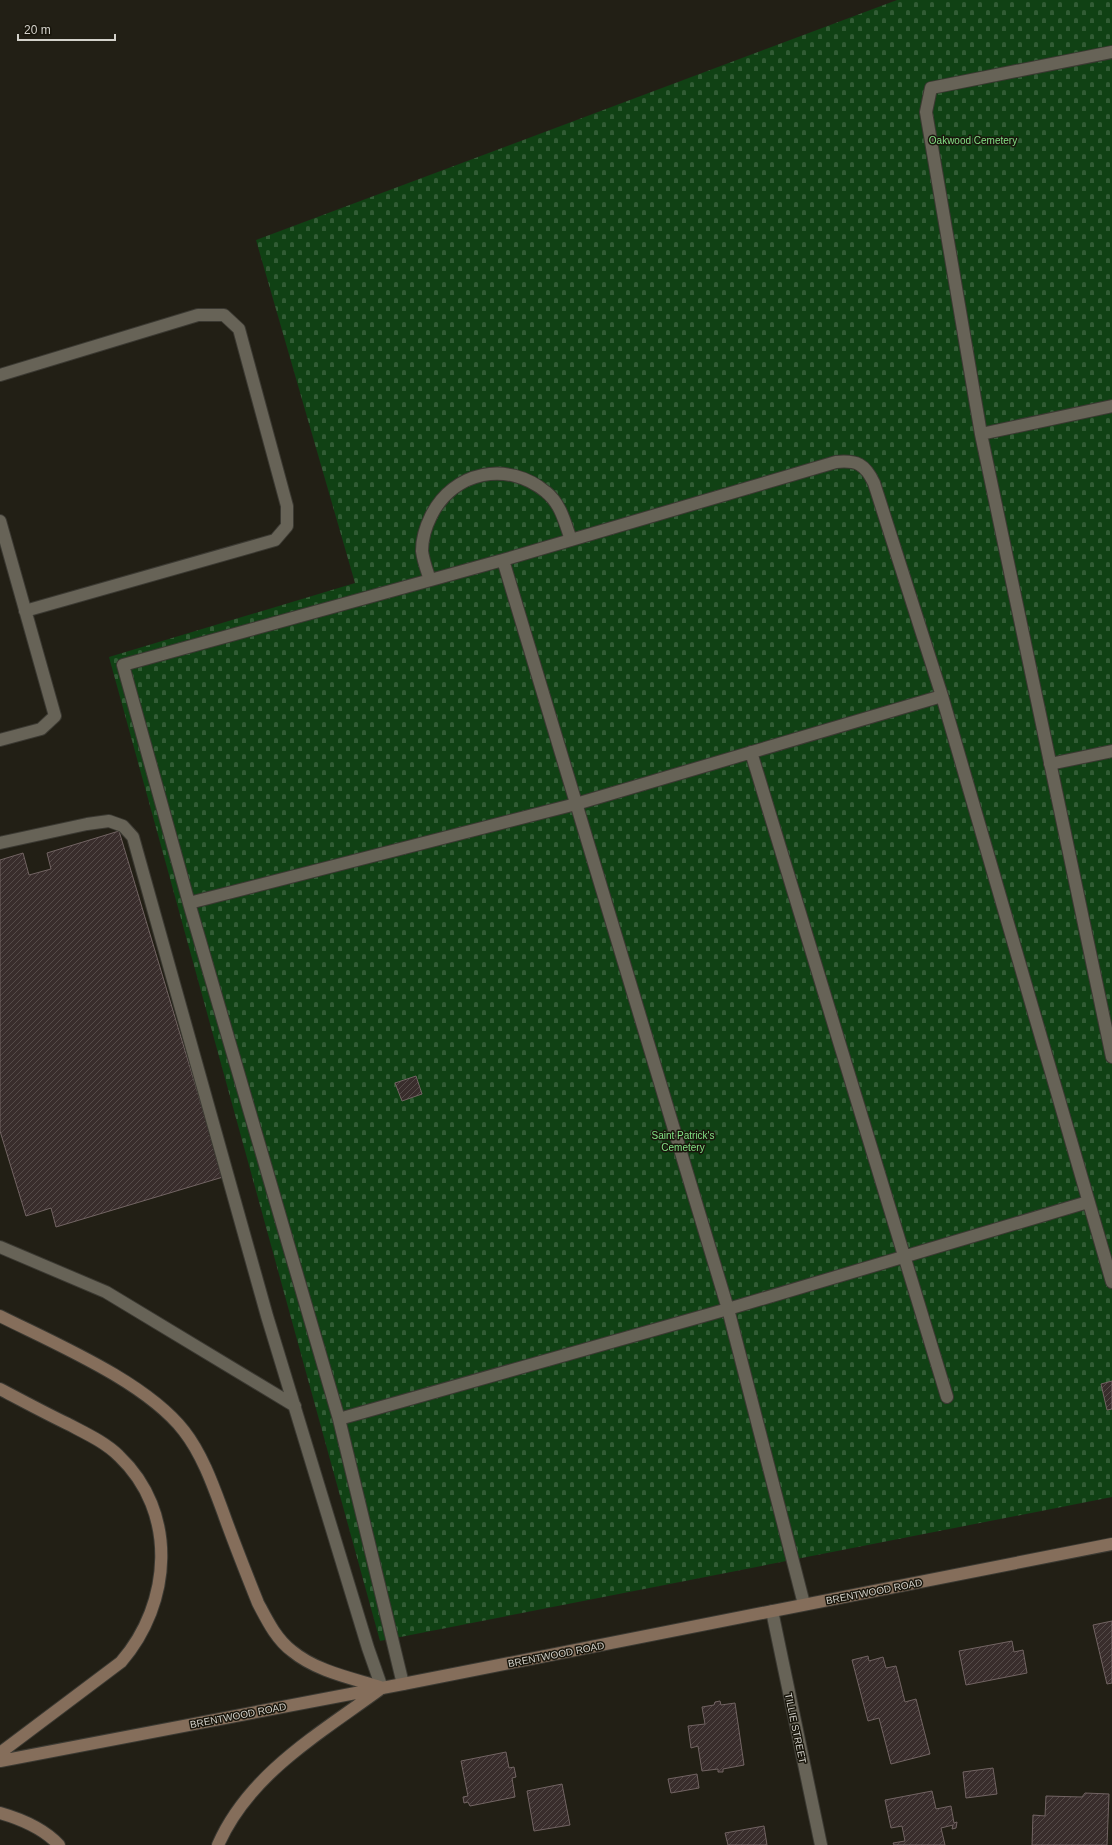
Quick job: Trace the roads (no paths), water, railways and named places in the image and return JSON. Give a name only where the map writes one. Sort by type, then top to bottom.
[{"type":"main road","points":[[0,1316],[118,1378],[139,1391],[171,1416],[184,1432],[206,1470],[258,1603],[281,1641],[291,1651],[305,1660],[382,1688]]},
{"type":"main road","points":[[0,1389],[88,1435],[118,1455],[132,1469],[151,1502],[160,1538],[162,1557],[157,1598],[146,1626],[134,1647],[122,1662],[0,1753]]},
{"type":"main road","name":"BRENTWOOD ROAD","points":[[0,1761],[403,1684],[1112,1544]]},
{"type":"main road","points":[[218,1845],[232,1818],[266,1776],[293,1754],[382,1688]]},
{"type":"main road","points":[[0,1813],[17,1818],[39,1830],[60,1845]]},
{"type":"street","points":[[1112,52],[931,88],[926,112],[981,434],[1112,1057]]},
{"type":"street","points":[[0,375],[198,315],[224,315],[240,329],[288,506],[287,526],[275,540],[25,611]]},
{"type":"street","points":[[981,434],[1112,406]]},
{"type":"street","points":[[403,1684],[339,1419],[189,903],[123,665],[503,560],[836,462],[848,461],[860,464],[868,472],[874,483],[942,696],[1112,1282]]},
{"type":"street","points":[[430,580],[422,551],[426,526],[437,504],[454,486],[477,476],[502,473],[526,479],[547,493],[562,512],[571,540]]},
{"type":"street","points":[[0,521],[55,716],[41,729],[0,740]]},
{"type":"street","points":[[503,560],[728,1309],[804,1604]]},
{"type":"street","points":[[189,903],[576,804],[942,696]]},
{"type":"street","points":[[1050,764],[1112,751]]},
{"type":"street","points":[[751,752],[946,1397]]},
{"type":"street","points":[[0,843],[87,824],[109,821],[123,826],[133,837],[268,1316],[368,1648],[382,1688]]},
{"type":"street","points":[[339,1419],[728,1309],[1088,1202]]},
{"type":"street","points":[[0,1247],[106,1292],[295,1406]]},
{"type":"street","name":"TILLIE STREET","points":[[772,1611],[821,1845]]},
{"type":"park label","name":"Oakwood Cemetery","points":[[973,140]]},
{"type":"park label","name":"Saint Patrick's Cemetery","points":[[683,1140]]}]
